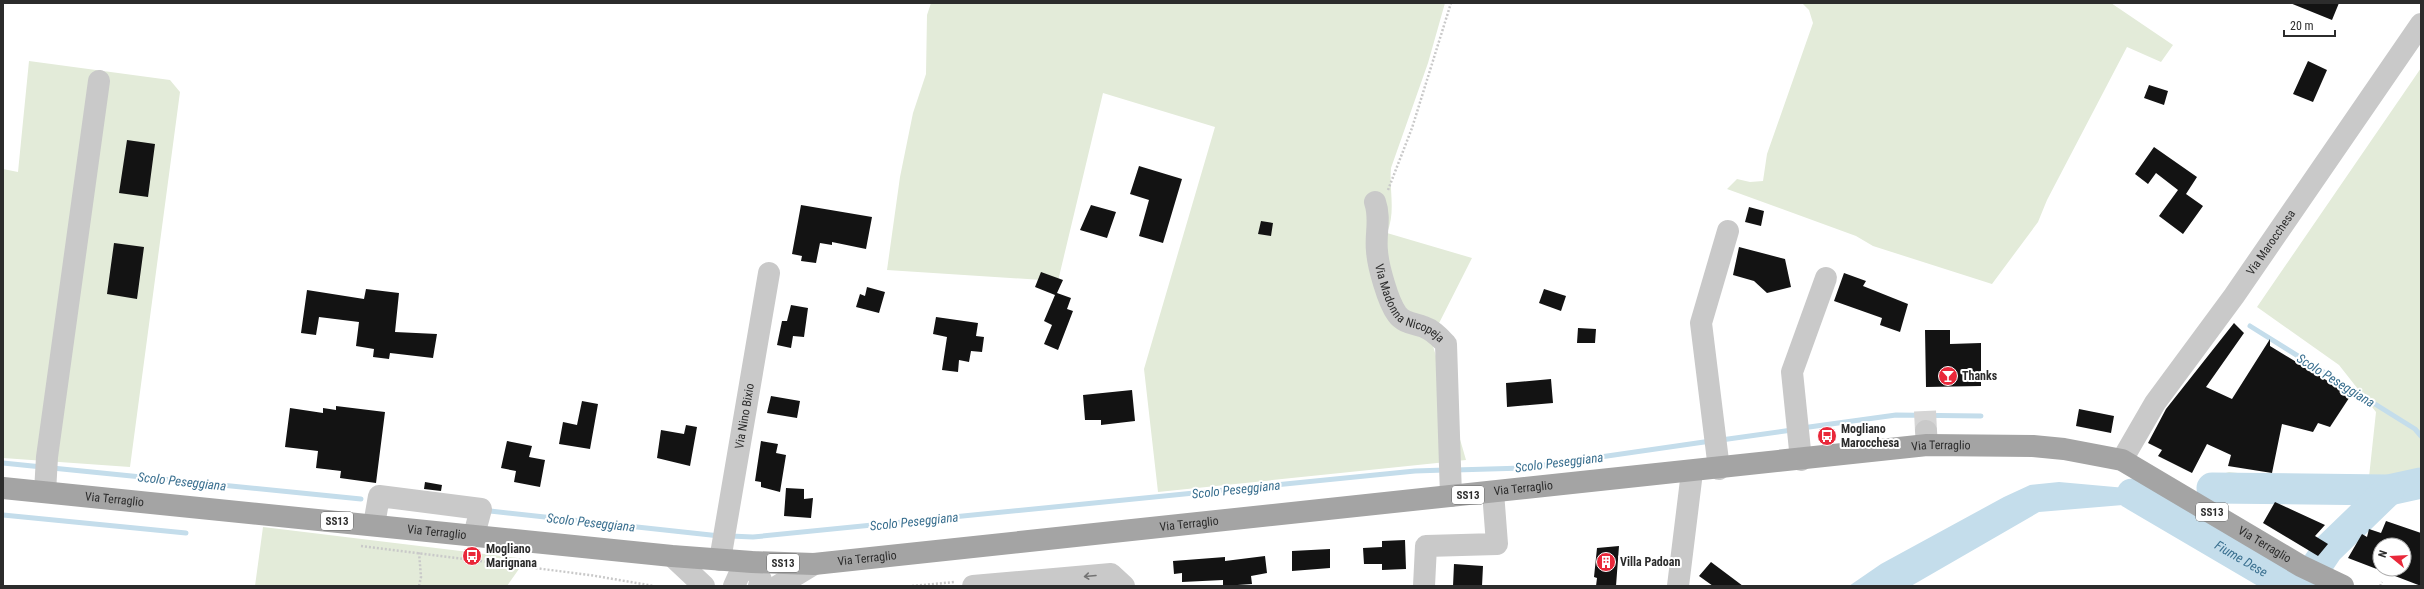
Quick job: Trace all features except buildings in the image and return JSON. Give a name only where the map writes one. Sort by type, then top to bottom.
[{"type":"main road","name":"Via Terraglio","points":[[3,488],[45,487],[418,530],[672,556],[722,544],[752,562],[814,564],[1451,479],[1494,501],[1692,472],[1717,450],[1802,460],[1927,438],[2064,449],[2122,460],[2301,566],[2343,586]]},
{"type":"street","name":"Via Marocchesa","points":[[2122,460],[2155,403],[2234,296],[2421,24]]},
{"type":"street","points":[[45,487],[47,457],[100,81]]},
{"type":"street","name":"Via Madonna Nicopeja","points":[[1377,208],[1376,250],[1389,295],[1398,315],[1409,324],[1430,330],[1446,344],[1451,479]]},
{"type":"street","points":[[1717,450],[1701,323],[1728,231]]},
{"type":"street","name":"Via Nino Bixio","points":[[722,544],[769,273]]},
{"type":"street","points":[[1802,460],[1792,372],[1826,278]]},
{"type":"street","points":[[1678,586],[1692,472]]},
{"type":"street","points":[[374,525],[379,496],[481,509],[474,535]]},
{"type":"street","points":[[1424,586],[1426,546],[1497,544],[1494,501]]},
{"type":"street","points":[[672,556],[704,586]]},
{"type":"street","points":[[734,586],[739,575],[752,562],[761,580],[759,586]]},
{"type":"street","points":[[778,586],[814,564]]},
{"type":"street","points":[[967,584],[1111,574],[1124,586]]},
{"type":"path","points":[[1377,208],[1412,128],[1451,3]]},
{"type":"path","points":[[418,530],[421,577],[418,586]]},
{"type":"path","points":[[358,545],[590,574],[654,586]]},
{"type":"path","points":[[2380,586],[2382,582]]},
{"type":"path","points":[[912,586],[967,584]]},
{"type":"green space","points":[[931,3],[1445,3],[1428,63],[1391,168],[1392,209],[1390,225],[1387,233],[1472,258],[1431,339],[1466,460],[1158,492],[1144,369],[1215,127],[1103,93],[1058,281],[887,270],[900,177],[913,113],[926,74],[927,15]]},
{"type":"green space","points":[[1802,3],[2111,3],[2173,45],[2161,62],[2127,47],[2047,200],[2038,222],[1992,284],[1873,246],[1856,236],[1727,189],[1737,179],[1750,182],[1763,181],[1767,154],[1813,23],[1809,10]]},
{"type":"green space","points":[[29,61],[170,80],[180,92],[130,467],[3,458],[3,169],[18,172]]},
{"type":"green space","points":[[2421,68],[2421,473],[2382,482],[2273,484],[2212,477],[2229,472],[2274,477],[2369,477],[2376,412],[2339,365],[2257,307]]},
{"type":"green space","points":[[263,527],[526,559],[507,586],[255,586]]},
{"type":"water","points":[[2059,482],[2137,489],[2174,509],[2135,504],[2039,512],[1911,586],[1849,586],[1881,564],[2004,497],[2030,485]]},
{"type":"waterway","name":"Scolo Peseggiana","points":[[2250,326],[2415,429],[2421,436]]},
{"type":"waterway","name":"Scolo Peseggiana","points":[[1802,428],[1896,415],[1981,416]]},
{"type":"waterway","name":"Scolo Peseggiana","points":[[1721,440],[1792,430]]},
{"type":"waterway","name":"Scolo Peseggiana","points":[[1455,470],[1524,468],[1711,441]]},
{"type":"waterway","name":"Scolo Peseggiana","points":[[3,463],[42,467]]},
{"type":"waterway","name":"Scolo Peseggiana","points":[[52,468],[361,499]]},
{"type":"waterway","name":"Scolo Peseggiana","points":[[730,536],[753,537],[1415,471],[1445,470]]},
{"type":"waterway","name":"Fiume Dese","points":[[2212,488],[2389,490],[2421,483]]},
{"type":"waterway","name":"Fiume Dese","points":[[2132,494],[2287,585],[2303,586],[2328,549],[2389,490]]},
{"type":"waterway","name":"Scolo Peseggiana","points":[[490,511],[720,536]]},
{"type":"waterway","points":[[3,515],[186,533]]},
{"type":"tunnel","points":[[1925,411],[1926,431]]},
{"type":"place","name":"Thanks","points":[[1948,376]]},
{"type":"place","name":"Mogliano Marocchesa","points":[[1827,436]]},
{"type":"place","name":"Mogliano Marignana","points":[[472,556]]},
{"type":"place","name":"Villa Padoan","points":[[1606,562]]}]
